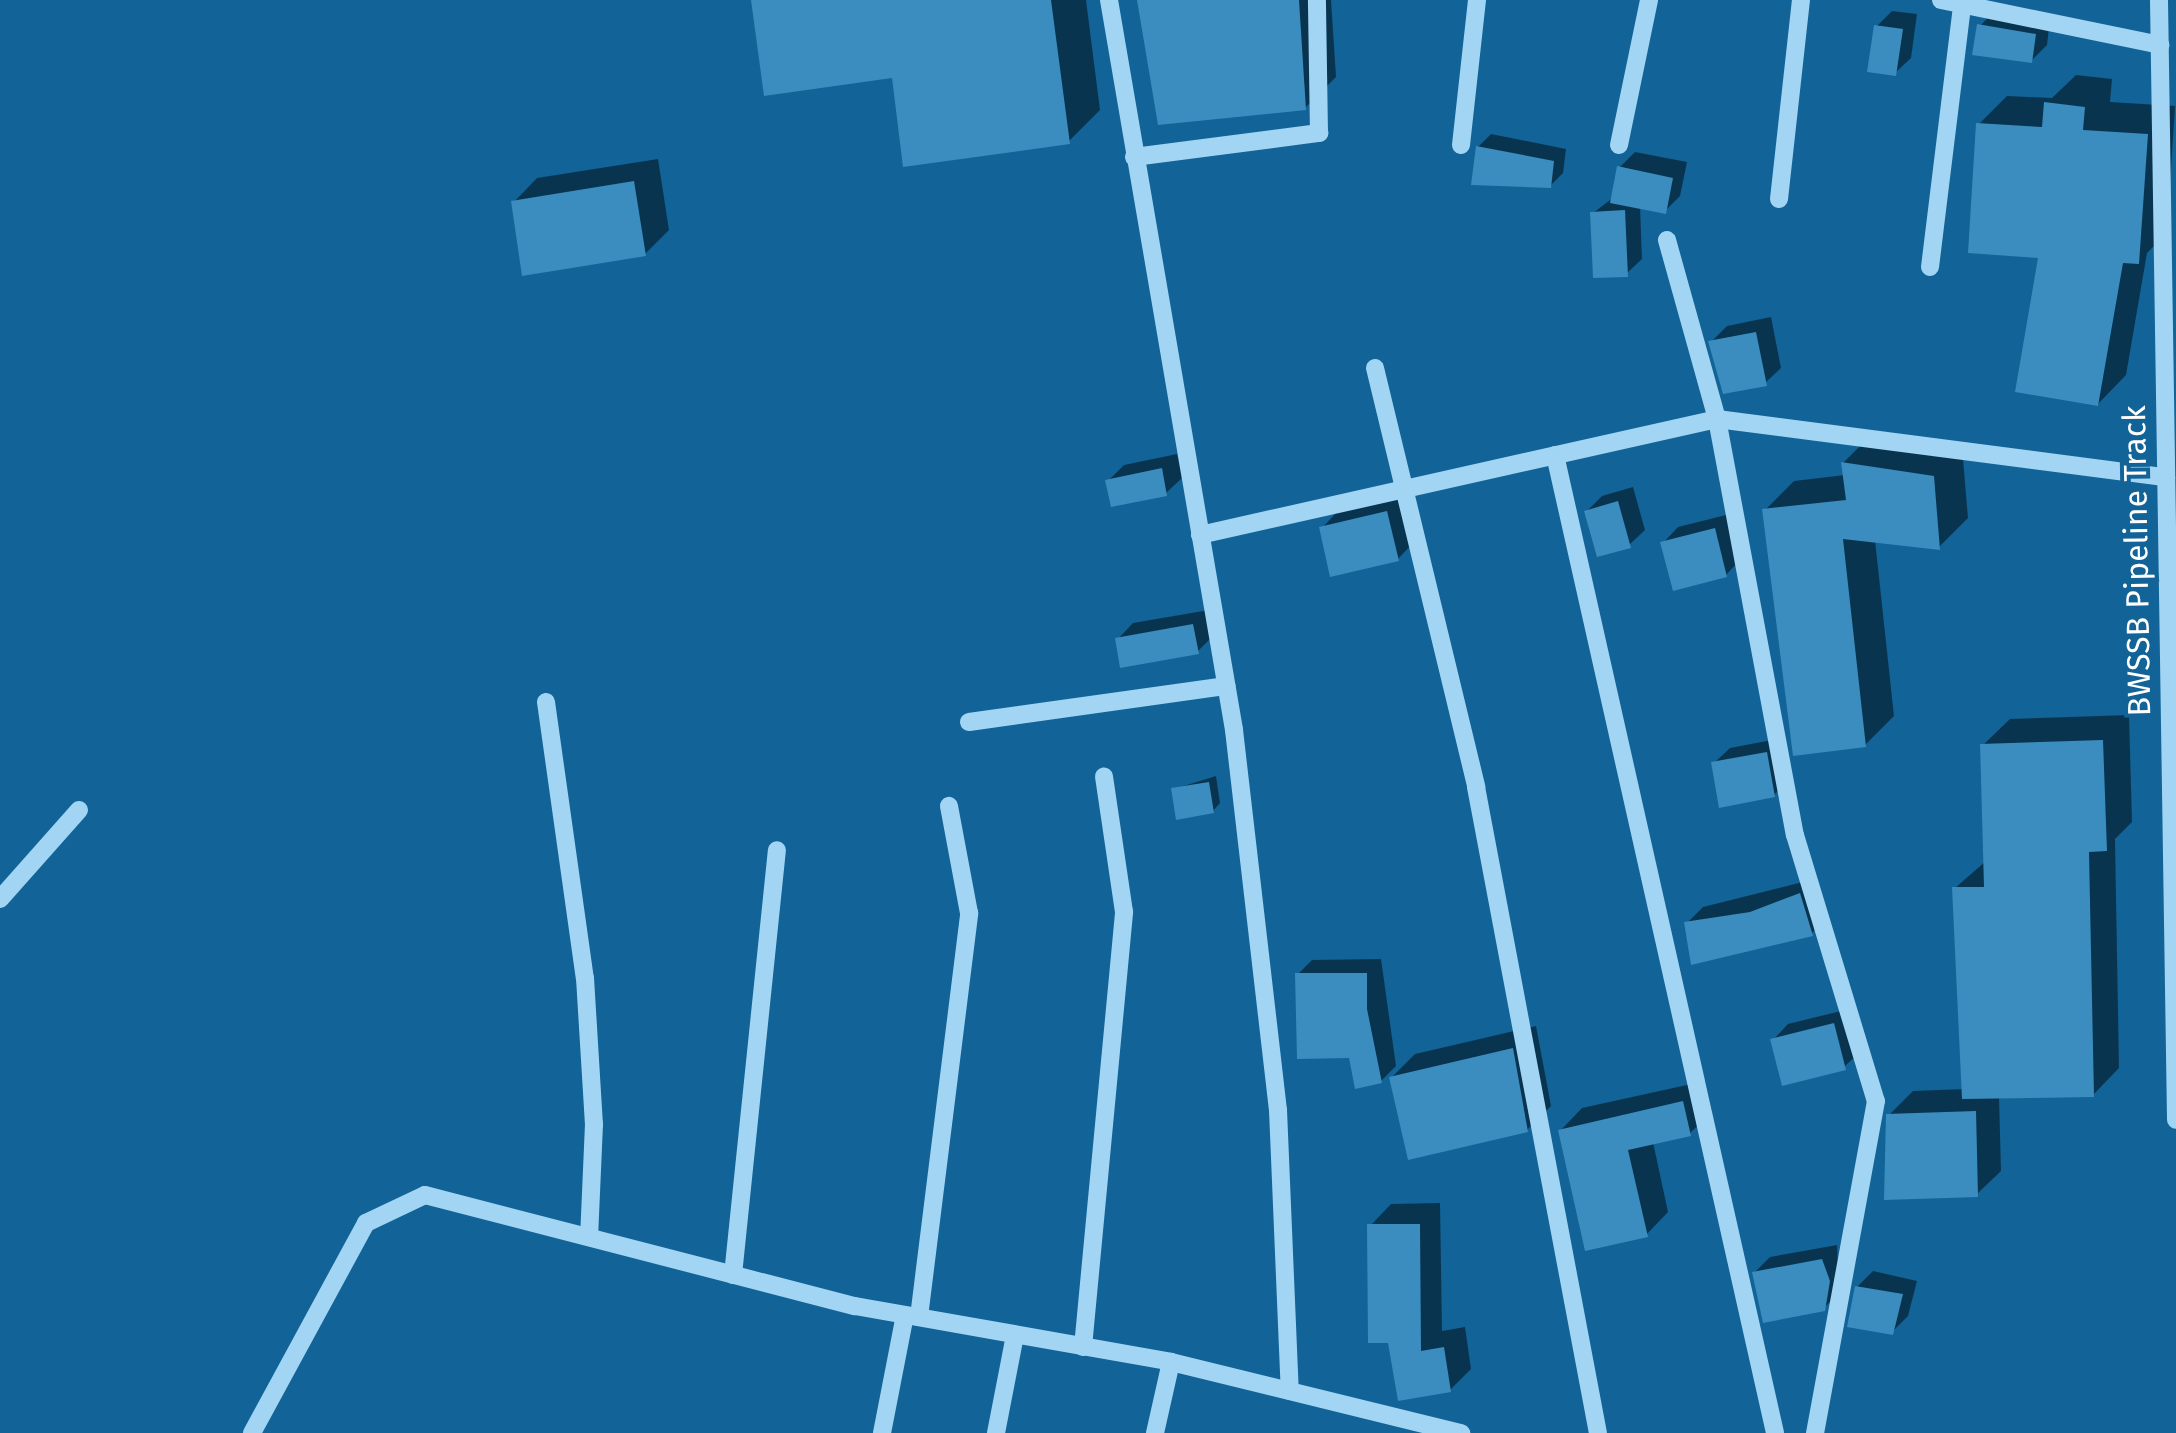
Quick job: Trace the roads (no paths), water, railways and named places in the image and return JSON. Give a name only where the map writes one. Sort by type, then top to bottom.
[{"type":"street","points":[[1109,0],[1226,686],[1278,1110],[1290,1391]]},
{"type":"street","points":[[1134,156],[1319,133],[1317,0]]},
{"type":"street","points":[[1460,146],[1477,0]]},
{"type":"street","points":[[1619,145],[1648,0]]},
{"type":"street","points":[[1779,200],[1801,0]]},
{"type":"street","points":[[1941,0],[2160,45]]},
{"type":"street","name":"BWSSB Pipeline Track","points":[[2159,0],[2166,477],[2172,558],[2176,1120]]},
{"type":"street","points":[[1930,268],[1963,2]]},
{"type":"street","points":[[1668,240],[1717,419],[1795,835],[1876,1101],[1815,1433]]},
{"type":"street","points":[[1375,368],[1476,787],[1598,1433]]},
{"type":"street","points":[[1200,535],[1717,419],[2166,477]]},
{"type":"street","points":[[1555,455],[1775,1433]]},
{"type":"street","points":[[968,722],[1226,686]]},
{"type":"street","points":[[546,702],[585,978],[594,1124],[589,1237]]},
{"type":"street","points":[[1083,1347],[1124,912],[1104,776]]},
{"type":"street","points":[[882,1433],[912,1316],[968,914],[949,806]]},
{"type":"street","points":[[0,899],[79,810]]},
{"type":"street","points":[[733,1274],[778,850]]},
{"type":"street","points":[[252,1433],[366,1223],[425,1195],[912,1316],[1170,1362],[1430,1429],[1462,1433]]},
{"type":"street","points":[[996,1433],[1016,1334]]},
{"type":"street","points":[[1155,1433],[1170,1362]]}]
